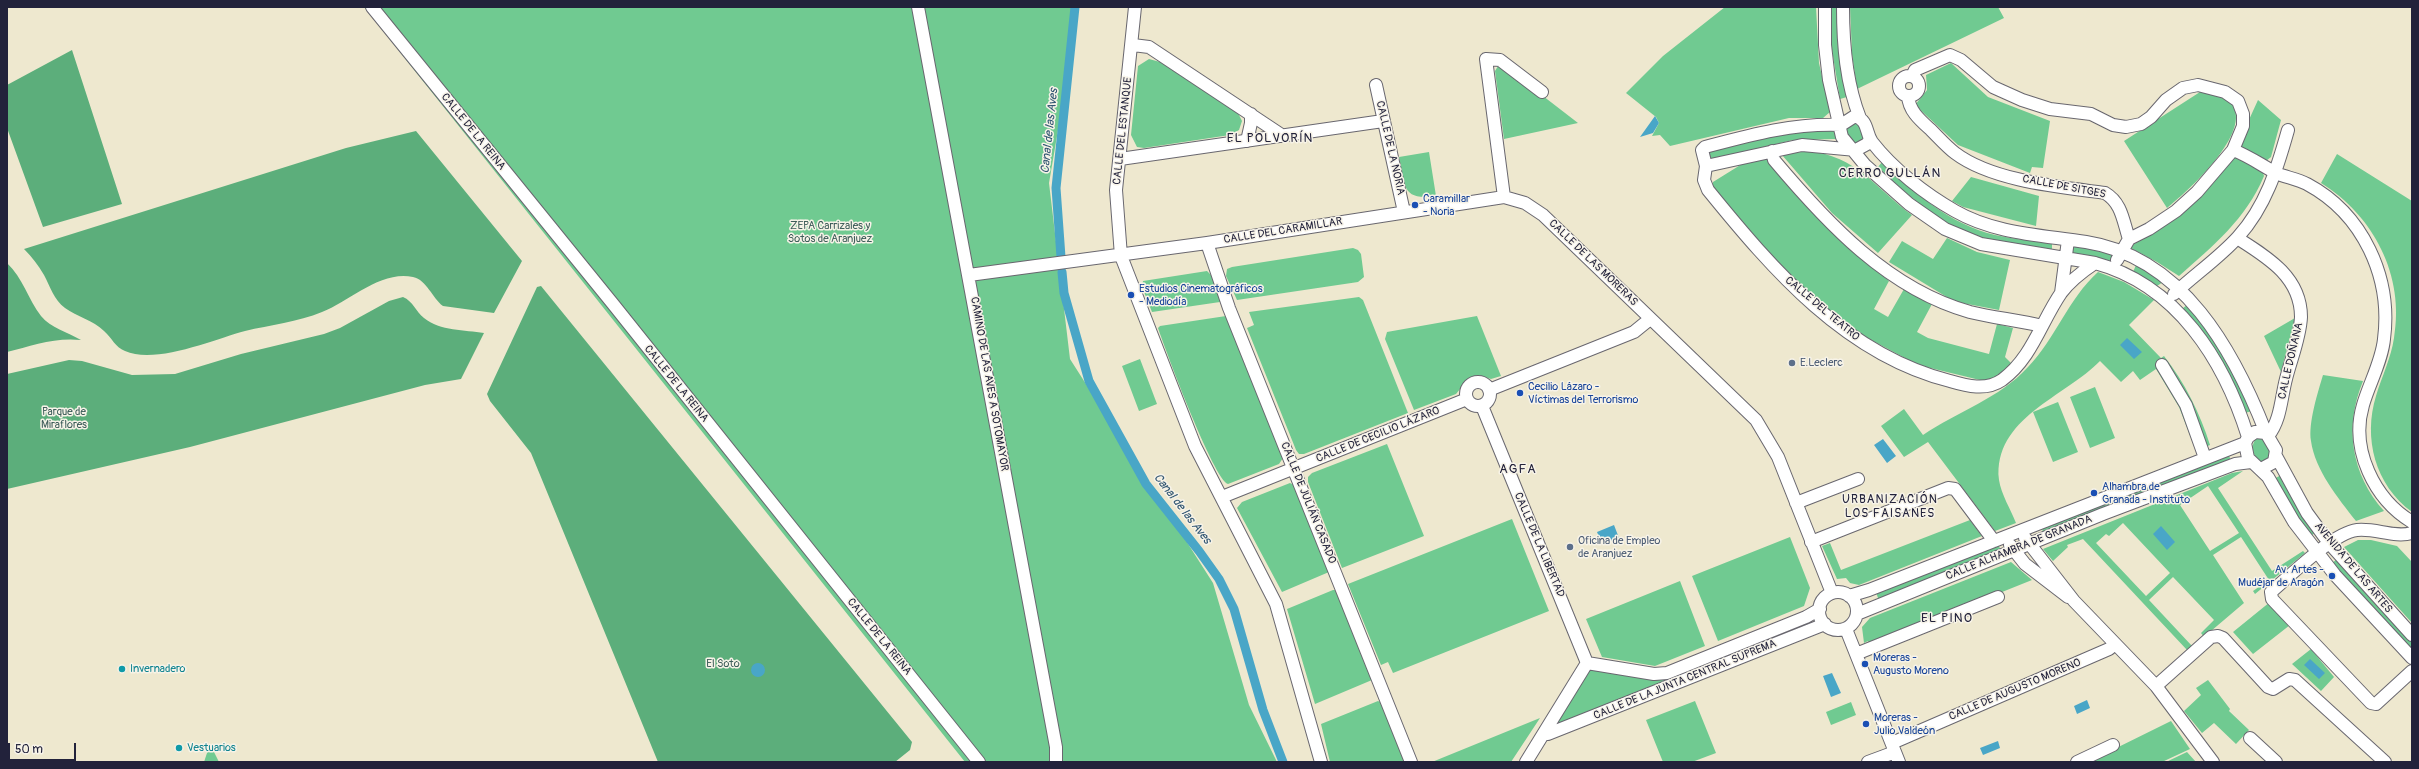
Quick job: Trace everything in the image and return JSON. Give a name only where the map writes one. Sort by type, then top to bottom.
[{"type":"street","name":"CALLE DE LA REINA","points":[[372,7],[613,304],[979,762]]},
{"type":"street","name":"CAMINO DE LAS AVES A SOTOMAYOR","points":[[918,7],[969,275],[1054,740],[1056,762]]},
{"type":"street","name":"CALLE DEL ESTANQUE","points":[[1136,7],[1116,190],[1121,256],[1194,446],[1276,604],[1321,762]]},
{"type":"street","points":[[1825,7],[1825,45],[1829,80],[1841,126],[1842,138],[1850,148],[1909,204],[1945,229],[1981,244],[2095,263],[2113,268],[2146,285],[2167,301],[2208,348],[2226,380],[2247,440],[2246,453],[2256,465],[2270,466],[2276,456],[2276,450],[2267,435],[2241,374],[2222,340],[2179,290],[2160,274],[2120,252],[2088,242],[2005,230],[1965,217],[1923,190],[1884,156],[1870,139],[1867,128],[1860,118],[1852,99],[1843,42],[1843,7]]},
{"type":"street","points":[[1133,45],[1149,48],[1283,136]]},
{"type":"street","name":"CALLE DE SITGES","points":[[2129,239],[2120,208],[2114,198],[2105,194],[2036,183],[1977,166],[1955,153],[1909,106],[1908,96],[1900,91],[1899,82],[1906,76],[1912,76],[1915,70],[1950,55],[1961,60],[1993,87],[2022,100],[2050,109],[2091,114],[2113,125],[2126,127],[2141,124],[2151,117],[2166,100],[2183,88],[2198,85],[2225,92],[2238,101],[2243,114],[2242,126],[2233,150]]},
{"type":"street","points":[[1504,197],[1486,59],[1500,60],[1542,92]]},
{"type":"street","name":"CALLE DE LA NORIA","points":[[1376,85],[1404,212]]},
{"type":"street","points":[[1247,141],[1251,123],[1251,114]]},
{"type":"street","points":[[1860,118],[1855,116],[1849,118],[1841,126],[1794,126],[1705,147],[1702,150],[1706,166],[1802,145],[1862,148],[1870,139]]},
{"type":"street","points":[[1120,159],[1383,121]]},
{"type":"street","points":[[2167,301],[2237,238],[2254,217],[2276,173],[2288,130]]},
{"type":"street","points":[[2113,268],[2120,252],[2129,239],[2149,229],[2176,211],[2197,192],[2233,150],[2248,156],[2276,173],[2307,184],[2336,205],[2358,228],[2376,260],[2384,298],[2384,340],[2362,407],[2359,434],[2364,461],[2373,482],[2385,500],[2409,520],[2398,535]]},
{"type":"street","points":[[1772,151],[1774,160],[1820,213],[1856,246],[1887,270],[1925,292],[1969,312],[2042,326]]},
{"type":"street","name":"CALLE DEL TEATRO","points":[[1706,166],[1704,180],[1708,190],[1785,278],[1849,334],[1916,371],[1965,385],[1979,387],[1992,385],[2002,380],[2023,358],[2034,343],[2061,293],[2083,271],[2095,263]]},
{"type":"street","name":"CALLE DEL CARAMILLAR","points":[[969,275],[1121,256],[1504,197]]},
{"type":"street","name":"CALLE DE LAS MORERAS","points":[[1504,197],[1525,203],[1543,216],[1756,420],[1778,457],[1832,593]]},
{"type":"street","name":"CALLE DOÑANA","points":[[2237,238],[2280,269],[2292,283],[2299,300],[2301,317],[2297,341],[2274,429],[2267,435]]},
{"type":"street","points":[[2065,259],[2068,240]]},
{"type":"street","name":"CALLE DE JULIÁN CASADO","points":[[1207,243],[1230,308],[1411,762]]},
{"type":"street","name":"CALLE DEL TEATRO","points":[[2061,293],[2065,259]]},
{"type":"street","points":[[1489,390],[1634,332],[1650,319]]},
{"type":"street","points":[[2162,365],[2186,405],[2205,458]]},
{"type":"street","points":[[1474,383],[1483,384],[1489,390],[1489,400],[1482,406],[1473,405],[1467,399],[1467,390],[1474,383]]},
{"type":"street","name":"CALLE DE CECILIO LÁZARO","points":[[1222,498],[1467,399]]},
{"type":"street","name":"CALLE DE LA LIBERTAD","points":[[1482,406],[1587,663]]},
{"type":"street","points":[[2247,440],[2255,432],[2267,435]]},
{"type":"street","name":"CALLE ALHAMBRA DE GRANADA","points":[[1849,596],[1869,590],[2022,531],[2247,440]]},
{"type":"street","name":"AVENIDA DE LAS ARTES","points":[[2276,456],[2307,513],[2329,543],[2412,635]]},
{"type":"street","name":"CALLE ALHAMBRA DE GRANADA","points":[[1857,614],[2028,544],[2235,464],[2256,465]]},
{"type":"street","name":"AVENIDA DE LAS ARTES","points":[[2256,465],[2268,477],[2294,522],[2318,553],[2365,610],[2412,658]]},
{"type":"street","points":[[1796,503],[1858,479]]},
{"type":"street","points":[[1811,542],[1948,488],[1955,489],[1994,541]]},
{"type":"street","points":[[2412,533],[2398,535],[2370,530],[2357,530],[2329,543],[2271,592],[2272,599],[2370,703],[2376,704],[2412,671]]},
{"type":"street","points":[[2022,531],[2028,544],[2074,601],[2156,686],[2213,762]]},
{"type":"street","points":[[2007,536],[2013,551],[2053,588],[2074,601]]},
{"type":"street","points":[[1832,593],[1841,593],[1849,596],[1855,604],[1857,614],[1855,620],[1846,628],[1835,630],[1825,624],[1820,617],[1820,609],[1824,599],[1832,593]]},
{"type":"street","points":[[1856,654],[1998,597]]},
{"type":"street","name":"CALLE DE LA JUNTA CENTRAL SUPREMA","points":[[1587,663],[1654,674],[1667,673],[1806,617],[1820,609]]},
{"type":"street","name":"CALLE DE LA JUNTA CENTRAL SUPREMA","points":[[1545,732],[1548,734],[1825,624]]},
{"type":"street","points":[[1846,628],[1895,752]]},
{"type":"street","points":[[2156,686],[2211,637],[2218,636],[2268,687],[2273,689],[2289,679],[2295,680],[2385,762]]},
{"type":"street","name":"CALLE DE AUGUSTO MORENO","points":[[1868,762],[1895,752],[2109,649],[2115,644]]},
{"type":"street","points":[[1526,762],[1587,663]]},
{"type":"street","points":[[2250,738],[2276,762]]},
{"type":"street","points":[[2077,762],[2113,745]]},
{"type":"green space","name":"ZEPA Carrizales y Sotos de Aranjuez","points":[[364,7],[1079,7],[1049,183],[1070,359],[1213,583],[1249,705],[1277,762],[965,762]]},
{"type":"green space","points":[[1725,7],[1816,7],[1819,63],[1830,112],[1823,118],[1789,118],[1670,146],[1660,135],[1652,136],[1659,123],[1656,117],[1626,93],[1663,56]]},
{"type":"green space","points":[[1832,7],[1837,7],[1838,49],[1847,97],[1840,99],[1832,50]]},
{"type":"green space","points":[[1850,7],[1998,7],[2004,18],[1857,89],[1852,54]]},
{"type":"green space","points":[[72,50],[122,204],[43,227],[7,128],[7,85]]},
{"type":"green space","points":[[1499,53],[1543,96],[1578,123],[1504,139],[1495,71],[1498,66],[1494,54]]},
{"type":"green space","points":[[1149,59],[1160,62],[1238,113],[1242,121],[1239,130],[1230,135],[1144,148],[1137,147],[1131,135],[1138,66]]},
{"type":"green space","points":[[1951,63],[1988,97],[2050,121],[2043,168],[2032,167],[2030,173],[1958,145],[1915,105],[1927,90],[1926,75]]},
{"type":"green space","points":[[2200,92],[2221,97],[2231,103],[2236,115],[2234,129],[2226,145],[2202,176],[2167,208],[2124,141]]},
{"type":"green space","points":[[2258,100],[2281,120],[2271,157],[2266,161],[2237,146]]},
{"type":"green space","points":[[1850,122],[1858,123],[1865,138],[1855,145],[1851,143],[1846,130]]},
{"type":"green space","points":[[416,131],[522,261],[494,313],[443,306],[439,303],[426,285],[418,279],[401,276],[378,282],[333,307],[303,318],[245,331],[202,345],[168,353],[152,355],[138,354],[125,351],[116,345],[100,327],[61,305],[55,297],[44,275],[24,249],[346,148]]},
{"type":"green space","points":[[1804,131],[1835,131],[1836,139],[1793,140],[1709,160],[1708,150],[1771,135]]},
{"type":"green space","points":[[1808,151],[1825,154],[1840,159],[1853,166],[1912,215],[1878,253],[1832,213],[1782,155]]},
{"type":"green space","points":[[1429,152],[1436,196],[1416,196],[1410,193],[1404,183],[1399,157]]},
{"type":"green space","points":[[2337,154],[2412,201],[2412,512],[2399,501],[2381,475],[2375,460],[2372,444],[2372,412],[2391,353],[2394,338],[2396,315],[2395,292],[2390,270],[2382,250],[2370,230],[2356,212],[2340,197],[2321,183]]},
{"type":"green space","points":[[2232,156],[2262,170],[2264,176],[2248,206],[2238,219],[2216,243],[2192,265],[2179,276],[2129,247],[2158,230]]},
{"type":"green space","points":[[1767,158],[1834,235],[1889,281],[1874,309],[1888,317],[1904,289],[1932,304],[1917,332],[1928,338],[1989,354],[1997,324],[2013,328],[2005,357],[2012,364],[2001,375],[1984,381],[1918,365],[1849,327],[1788,275],[1713,189],[1713,182],[1742,164]]},
{"type":"green space","points":[[1882,162],[1920,196],[1948,215],[1963,223],[1978,230],[1995,235],[2052,244],[2052,250],[1993,241],[1960,230],[1931,212],[1903,190],[1878,167]]},
{"type":"green space","points":[[1971,177],[2039,196],[2036,226],[1963,207],[1952,201]]},
{"type":"green space","points":[[1947,238],[1977,252],[2010,260],[1999,310],[1962,303],[1950,299],[1889,262],[1902,241],[1933,259]]},
{"type":"green space","points":[[2073,245],[2113,255],[2112,264],[2071,254]]},
{"type":"green space","points":[[1353,248],[1358,250],[1361,254],[1364,277],[1358,282],[1237,300],[1226,276],[1227,269],[1232,267]]},
{"type":"green space","points":[[7,263],[17,275],[41,316],[54,327],[81,340],[71,339],[52,341],[7,352]]},
{"type":"green space","points":[[2136,265],[2163,282],[2157,286],[2133,272]]},
{"type":"green space","points":[[1207,271],[1211,275],[1221,299],[1220,302],[1152,312],[1142,287],[1143,281]]},
{"type":"green space","points":[[2098,272],[2124,282],[2154,300],[2129,325],[2161,358],[2164,356],[2172,366],[2202,421],[2210,445],[2196,451],[2179,407],[2156,369],[2140,380],[2133,371],[2121,382],[2100,361],[2085,374],[2034,411],[2019,425],[2007,440],[2000,459],[1999,480],[2004,496],[2016,523],[1995,531],[1928,442],[1904,457],[1881,426],[1904,409],[1923,435],[2005,387],[2017,378],[2038,356],[2078,294]]},
{"type":"green space","name":"El Soto","points":[[541,286],[912,742],[910,750],[895,762],[658,762],[531,453],[490,401],[487,394],[537,287]]},
{"type":"green space","name":"Parque de Miraflores","points":[[403,297],[430,322],[445,328],[484,333],[461,379],[425,385],[190,447],[7,489],[7,374],[69,360],[82,361],[132,375],[175,374],[241,354],[324,334],[340,328],[389,301]]},
{"type":"green space","points":[[1359,297],[1363,300],[1408,413],[1304,454],[1299,454],[1296,450],[1247,328],[1254,325],[1249,312]]},
{"type":"green space","points":[[2188,304],[2218,341],[2252,411],[2245,413],[2182,309]]},
{"type":"green space","points":[[1226,316],[1283,458],[1279,464],[1228,484],[1221,477],[1212,461],[1190,412],[1158,328],[1160,326]]},
{"type":"green space","points":[[1477,316],[1501,376],[1491,379],[1478,375],[1469,378],[1456,394],[1414,410],[1385,339],[1387,332]]},
{"type":"green space","points":[[2295,318],[2281,372],[2264,336]]},
{"type":"green space","points":[[1140,359],[1157,404],[1139,411],[1122,366]]},
{"type":"green space","points":[[2323,375],[2363,381],[2357,398],[2354,416],[2354,449],[2364,482],[2384,511],[2356,521],[2328,483],[2313,452],[2310,434],[2311,425]]},
{"type":"green space","points":[[2095,387],[2115,438],[2090,448],[2070,397]]},
{"type":"green space","points":[[2058,402],[2078,452],[2053,462],[2033,412]]},
{"type":"green space","points":[[2256,437],[2262,438],[2270,452],[2267,461],[2261,463],[2255,457],[2252,447]]},
{"type":"green space","points":[[1387,444],[1424,536],[1342,568],[1308,482],[1308,477],[1312,473]]},
{"type":"green space","points":[[2228,453],[2231,461],[2043,535],[2042,526]]},
{"type":"green space","points":[[2243,471],[2218,488],[2272,571],[2303,551],[2305,553],[2255,594],[2253,591],[2269,580],[2241,537],[2213,555],[2244,603],[2204,637],[2201,633],[2214,620],[2173,577],[2149,600],[2192,646],[2187,650],[2083,539],[2067,545],[2068,547],[2053,561],[2043,549],[2232,473]],"holes":[[[2208,486],[2239,533],[2210,551],[2180,505]],[[2123,523],[2170,573],[2146,596],[2096,543],[2106,534],[2109,536]]]},
{"type":"green space","points":[[2281,475],[2316,532],[2311,536],[2298,519],[2274,479]]},
{"type":"green space","points":[[1290,483],[1294,485],[1329,572],[1282,592],[1237,508],[1242,502]]},
{"type":"green space","points":[[1512,519],[1549,611],[1393,673],[1388,662],[1381,665],[1348,584]]},
{"type":"green space","points":[[1970,520],[1982,536],[1859,585],[1850,583],[1846,578],[1837,579],[1822,546],[1830,543],[1841,570]]},
{"type":"green space","points":[[1790,537],[1810,588],[1804,606],[1718,641],[1692,576]]},
{"type":"green space","points":[[2358,540],[2371,540],[2397,546],[2412,562],[2412,623],[2344,547]]},
{"type":"green space","points":[[1998,544],[2001,551],[1879,601],[1876,592]]},
{"type":"green space","points":[[2337,559],[2412,641],[2412,651],[2331,564]]},
{"type":"green space","points":[[2011,562],[2032,580],[1870,645],[1868,641],[1864,643],[1862,627],[1870,618]]},
{"type":"green space","points":[[1680,581],[1705,646],[1655,666],[1602,657],[1586,619]]},
{"type":"green space","points":[[1336,590],[1372,680],[1315,704],[1287,609]]},
{"type":"green space","points":[[2270,602],[2290,625],[2253,654],[2233,632]]},
{"type":"green space","points":[[2311,649],[2334,677],[2321,691],[2292,664]]},
{"type":"green space","points":[[1713,658],[1715,663],[1557,724],[1555,721],[1590,668],[1650,676]]},
{"type":"green space","points":[[2208,680],[2230,709],[2229,711],[2249,730],[2236,744],[2214,723],[2202,733],[2184,711],[2201,695],[2196,688]]},
{"type":"green space","points":[[1378,701],[1380,702],[1405,762],[1330,762],[1321,724]]},
{"type":"green space","points":[[1695,701],[1716,753],[1692,762],[1663,762],[1646,720]]},
{"type":"green space","points":[[1851,702],[1856,715],[1831,725],[1826,712]]},
{"type":"green space","points":[[1540,718],[1511,762],[1432,762]]},
{"type":"green space","points":[[2171,721],[2190,749],[2162,762],[2088,762]]},
{"type":"green space","points":[[210,744],[219,762],[204,762]]},
{"type":"green space","points":[[2187,752],[2196,762],[2166,762]]},
{"type":"water","points":[[1655,116],[1659,123],[1653,133],[1640,137]]},
{"type":"water","points":[[2127,338],[2142,352],[2134,359],[2120,345]]},
{"type":"water","points":[[1883,439],[1896,456],[1887,463],[1874,445]]},
{"type":"water","points":[[1614,525],[1619,538],[1602,544],[1597,532]]},
{"type":"water","points":[[2161,526],[2175,542],[2167,550],[2153,534]]},
{"type":"water","points":[[2310,659],[2325,673],[2319,679],[2304,665]]},
{"type":"water","points":[[758,663],[763,665],[765,670],[763,675],[758,677],[753,675],[751,670],[753,665]]},
{"type":"water","points":[[1832,673],[1841,693],[1831,697],[1823,676]]},
{"type":"water","points":[[2087,700],[2090,708],[2077,714],[2074,706]]},
{"type":"water","points":[[1998,741],[2000,748],[1983,755],[1980,748]]},
{"type":"waterway","name":"Canal de las Aves","points":[[1061,257],[1056,188],[1075,7]]},
{"type":"waterway","name":"Canal de las Aves","points":[[1062,272],[1064,293],[1089,381],[1146,484],[1199,551],[1219,579],[1234,609],[1263,710],[1283,762]]},
{"type":"place","name":"Caramillar - Noria","points":[[1415,205]]},
{"type":"place","name":"Estudios Cinematográficos - Mediodía","points":[[1131,295]]},
{"type":"place","name":"E.Leclerc","points":[[1792,363]]},
{"type":"place","name":"Cecilio Lázaro - Víctimas del Terrorismo","points":[[1520,393]]},
{"type":"place","name":"Alhambra de Granada - Instituto","points":[[2094,493]]},
{"type":"place","name":"Oficina de Empleo de Aranjuez","points":[[1570,547]]},
{"type":"place","name":"Av. Artes - Mudéjar de Aragón","points":[[2332,576]]},
{"type":"place","name":"Moreras - Augusto Moreno","points":[[1865,664]]},
{"type":"place","name":"Invernadero","points":[[122,669]]},
{"type":"place","name":"Moreras - Julio Valdeón","points":[[1866,724]]},
{"type":"place","name":"Vestuarios","points":[[179,748]]},
{"type":"district","name":"EL POLVORÍN","points":[[1270,139]]},
{"type":"district","name":"CERRO GULLÁN","points":[[1890,174]]},
{"type":"district","name":"AGFA","points":[[1518,470]]},
{"type":"district","name":"URBANIZACIÓN LOS FAISANES","points":[[1890,507]]},
{"type":"district","name":"EL PINO","points":[[1947,619]]}]
